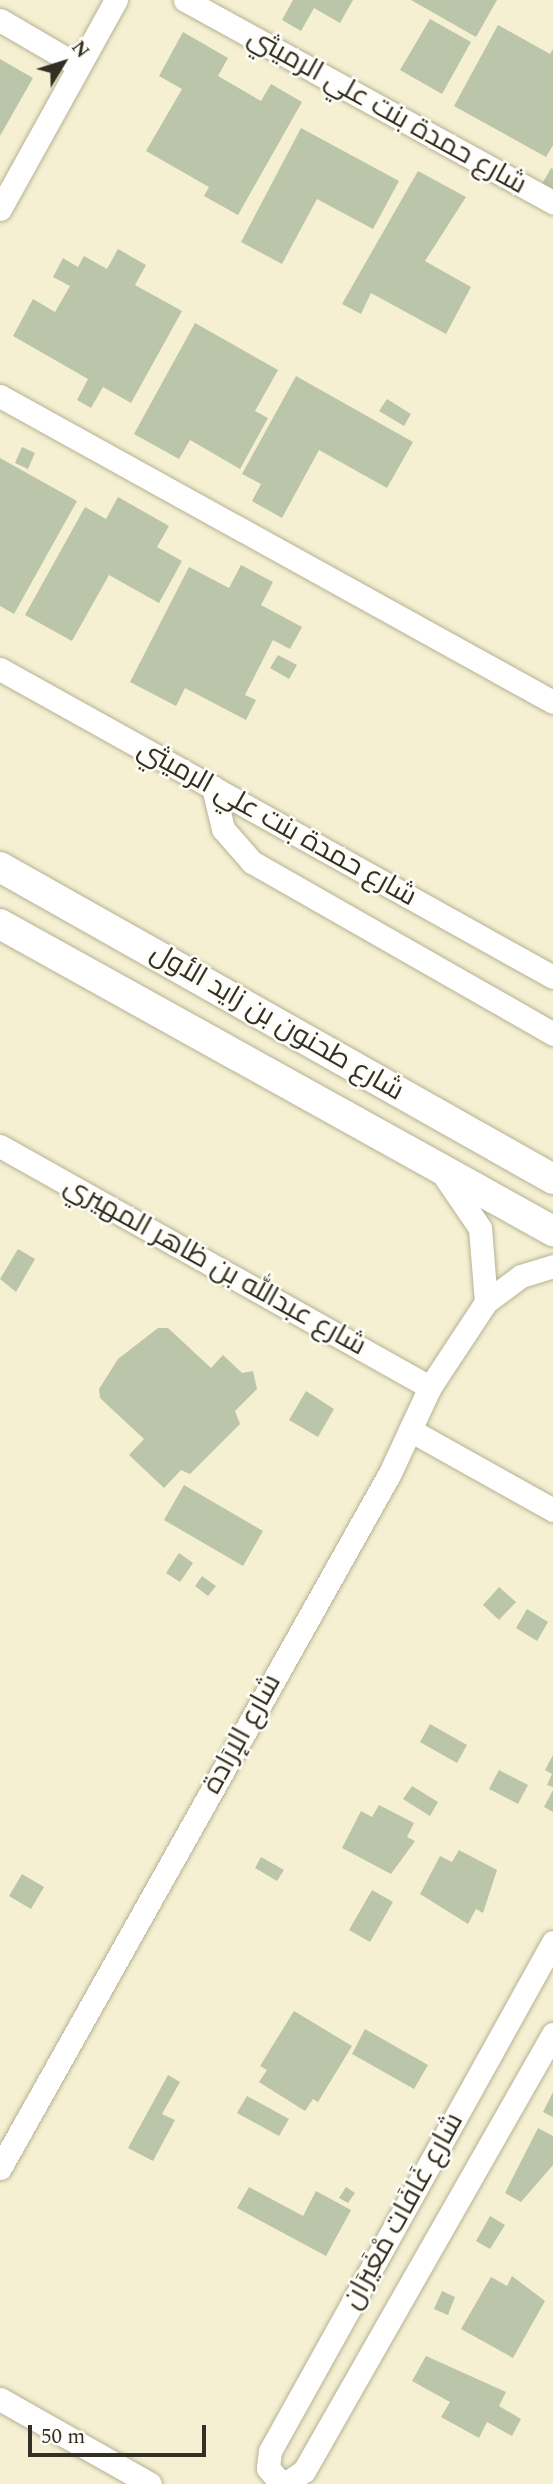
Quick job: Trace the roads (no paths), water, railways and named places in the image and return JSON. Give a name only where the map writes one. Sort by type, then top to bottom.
[{"type":"street","points":[[0,209],[77,65],[116,0]]},
{"type":"street","name":"شارع حمدة بنت علي الرميثي","points":[[185,0],[553,202]]},
{"type":"street","points":[[0,20],[77,65]]},
{"type":"street","points":[[0,396],[553,702]]},
{"type":"street","name":"شارع حمدة بنت علي الرميثي","points":[[0,669],[553,977]]},
{"type":"street","points":[[213,787],[223,829],[252,862],[553,1034]]},
{"type":"street","name":"شارع طحنون بن زايد الأول","points":[[0,867],[553,1179]]},
{"type":"street","name":"شارع طحنون بن زايد الأول","points":[[0,924],[553,1231]]},
{"type":"street","name":"شارع عبدالله بن ظاهر المهيري","points":[[0,1146],[430,1387]]},
{"type":"street","points":[[436,1167],[480,1228],[486,1302]]},
{"type":"street","name":"شارع الإرَادة","points":[[0,2168],[410,1430],[430,1387],[486,1302],[521,1276],[553,1266]]},
{"type":"street","points":[[410,1430],[553,1510]]},
{"type":"street","name":"شارع غَافَات مْغَيرَان","points":[[553,1942],[270,2451],[268,2468],[277,2482],[288,2482],[304,2471],[553,2034]]},
{"type":"street","points":[[0,2399],[150,2484]]}]
